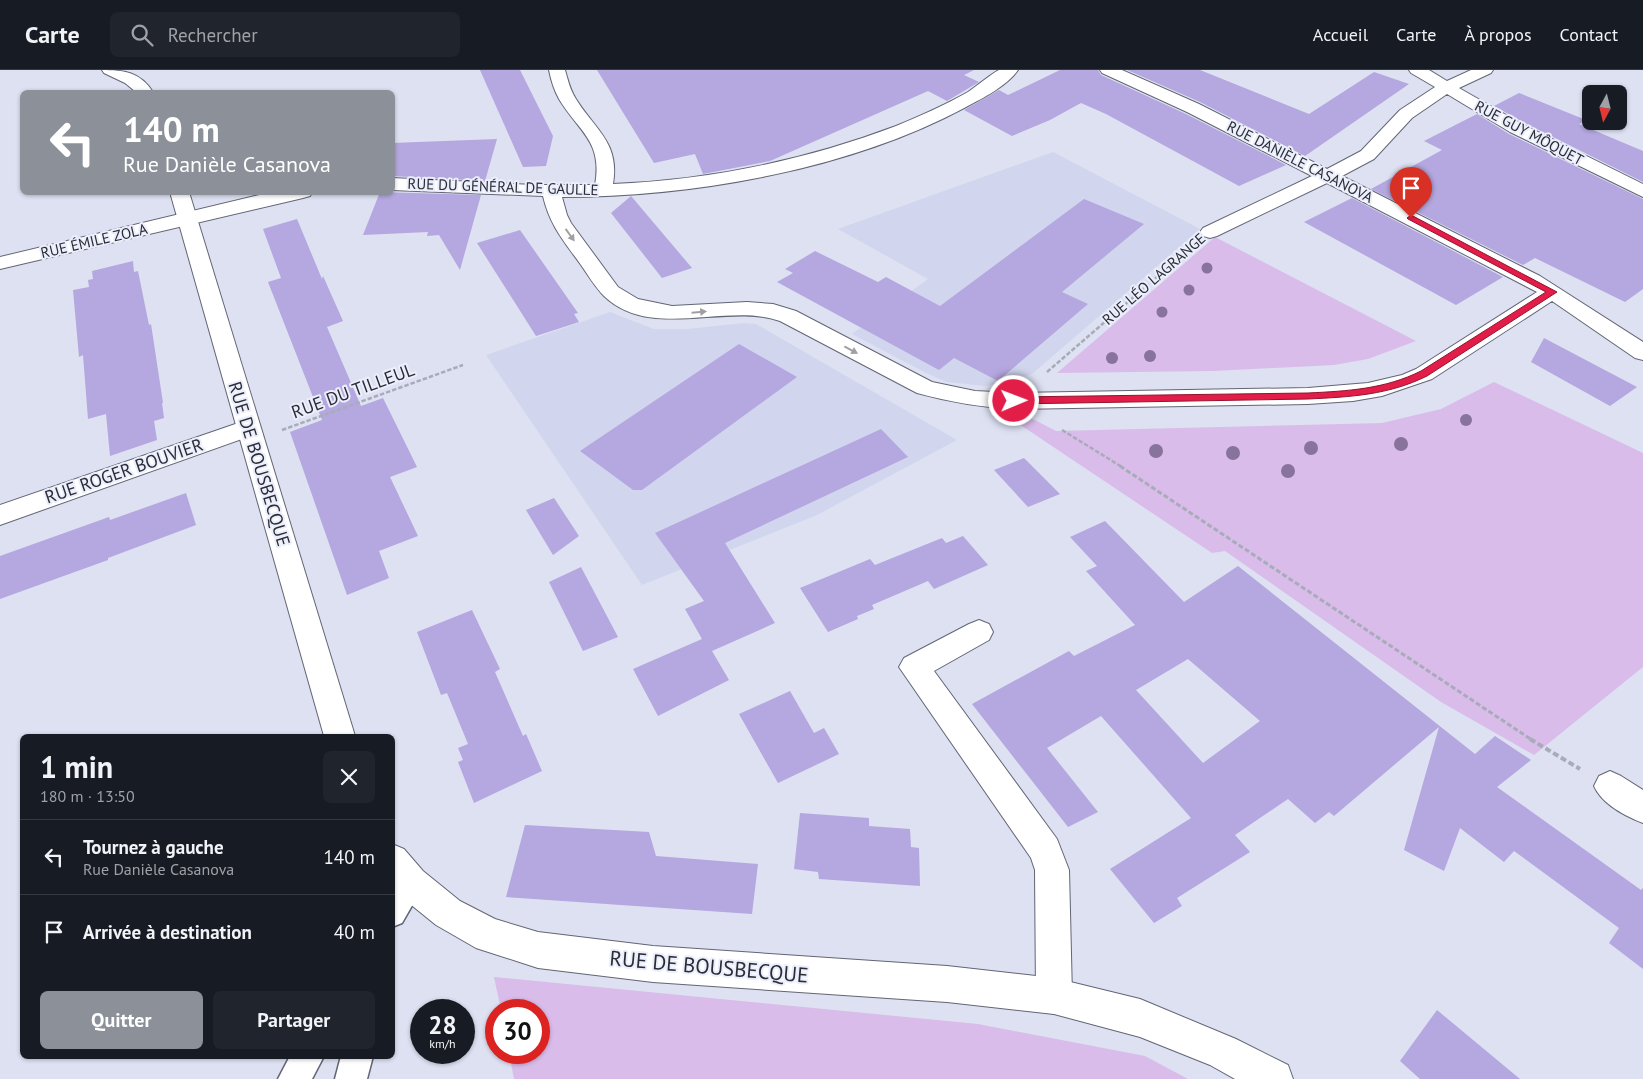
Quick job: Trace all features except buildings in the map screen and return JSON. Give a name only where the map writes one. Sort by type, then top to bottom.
[{"type":"street","points":[[110,70],[131,80],[143,90]]},
{"type":"street","points":[[557,70],[565,95],[596,136],[604,150],[607,170],[603,190]]},
{"type":"street","name":"RUE DU GÉNÉRAL DE GAULLE","points":[[395,184],[440,184],[551,191],[603,190],[713,180],[818,158],[869,141],[941,114],[981,92],[1010,70]]},
{"type":"street","name":"RUE DANIÈLE CASANOVA","points":[[1108,70],[1181,102],[1515,271],[1552,292],[1643,353]]},
{"type":"street","name":"RUE GUY MÔQUET","points":[[1417,70],[1538,139],[1643,191]]},
{"type":"street","name":"RUE LÉO LAGRANGE","points":[[1210,232],[1329,176],[1372,152],[1407,114],[1446,88],[1485,70]]},
{"type":"street","points":[[551,191],[557,215],[562,224],[611,291],[630,304],[672,313],[746,309],[773,311],[788,316],[925,388],[966,398],[1014,401],[1357,394],[1410,381],[1424,374],[1552,292]]},
{"type":"street","name":"RUE DE BOUSBECQUE","points":[[180,195],[339,734]]},
{"type":"street","points":[[187,219],[288,195]]},
{"type":"street","name":"RUE ÉMILE ZOLA","points":[[0,263],[187,219]]},
{"type":"street","name":"RUE ROGER BOUVIER","points":[[0,515],[250,434]]},
{"type":"street","points":[[979,632],[914,667],[1045,850],[1052,870],[1054,996]]},
{"type":"street","points":[[1610,786],[1643,808]]},
{"type":"street","name":"RUE DE BOUSBECQUE","points":[[402,872],[448,913],[470,926],[510,943],[538,950],[653,964],[947,984],[1054,996],[1140,1018],[1224,1052],[1274,1079]]},
{"type":"lane","points":[[395,901],[402,872]]},
{"type":"lane","points":[[294,1079],[306,1059]]},
{"type":"lane","points":[[351,1079],[356,1059]]},
{"type":"path","name":"RUE LÉO LAGRANGE","points":[[1014,401],[1210,232]]},
{"type":"path","name":"RUE DU TILLEUL","points":[[250,434],[463,365]]},
{"type":"path","points":[[1014,401],[1110,459],[1539,745],[1610,786]]},
{"type":"shaded area","points":[[1053,152],[1200,229],[1032,374],[1014,380],[985,386],[947,382],[852,334],[928,279],[838,229]]},
{"type":"shaded area","points":[[1215,237],[1416,341],[1368,359],[1334,365],[1214,371],[1057,373]]},
{"type":"shaded area","points":[[610,312],[654,329],[687,329],[744,323],[756,324],[957,440],[817,515],[642,585],[486,355]]},
{"type":"shaded area","points":[[1494,382],[1643,453],[1643,667],[1534,755],[1441,702],[1225,551],[1212,553],[1001,412],[1023,414],[1056,431],[1382,423],[1441,409]]},
{"type":"shaded area","points":[[494,977],[978,1024],[1145,1056],[1188,1079],[514,1079],[511,1064],[550,1064],[550,999],[499,999]]},
{"type":"route","points":[[1014,401],[1308,396],[1357,394],[1379,390],[1410,381],[1424,374],[1552,292],[1533,280],[1411,218]]}]
